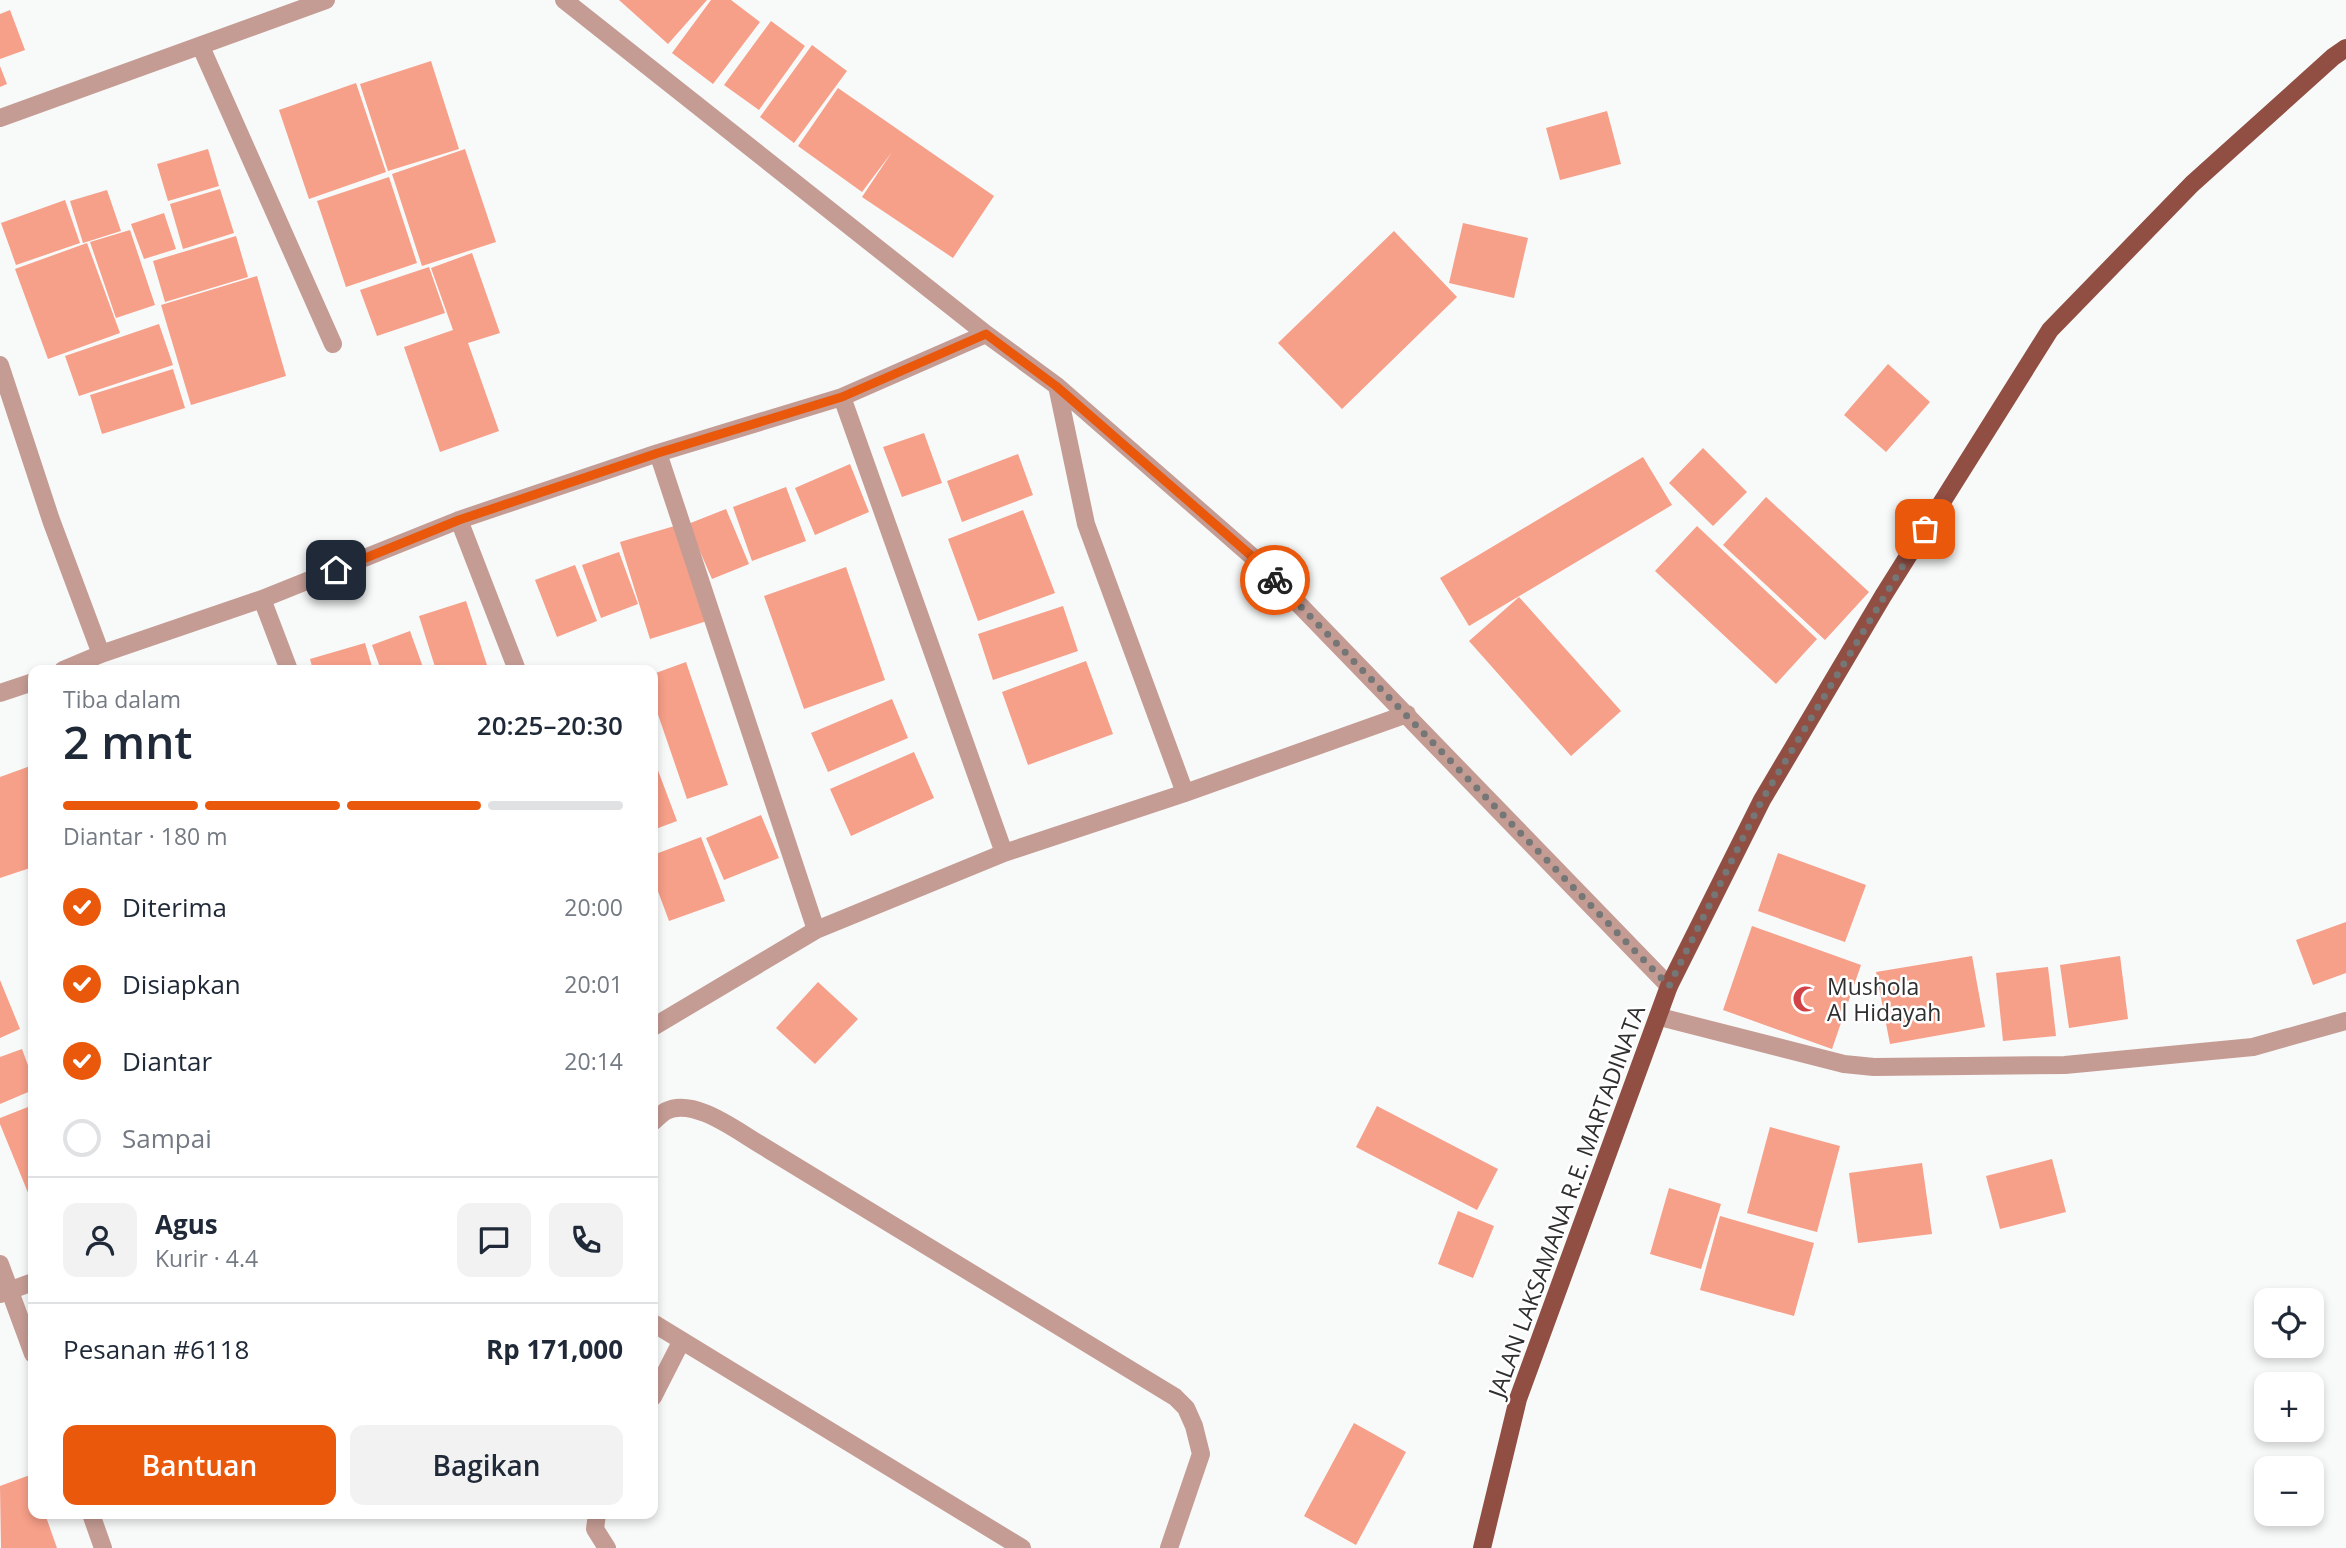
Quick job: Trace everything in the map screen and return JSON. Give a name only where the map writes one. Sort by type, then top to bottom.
[{"type":"main road","name":"JALAN LAKSAMANA R.E. MARTADINATA","points":[[1482,1548],[1518,1399],[1660,1017],[1669,986],[1762,800],[1883,596],[2050,330],[2192,184],[2346,48]]},
{"type":"street","points":[[0,118],[326,0]]},
{"type":"street","points":[[564,0],[986,334],[1056,386],[1255,559],[1669,986]]},
{"type":"street","points":[[201,47],[333,344]]},
{"type":"street","points":[[75,665],[262,599],[459,520],[658,453],[842,397],[986,334]]},
{"type":"street","points":[[0,365],[51,520],[101,654]]},
{"type":"street","points":[[1056,386],[1086,524],[1185,793]]},
{"type":"street","points":[[842,397],[1004,853]]},
{"type":"street","points":[[658,453],[817,930]]},
{"type":"street","points":[[459,520],[515,665]]},
{"type":"street","points":[[262,599],[287,665]]},
{"type":"street","points":[[0,693],[28,684]]},
{"type":"street","points":[[658,1022],[817,930],[1004,853],[1185,793],[1407,714]]},
{"type":"street","points":[[1660,1017],[1843,1065],[1874,1067],[2065,1065],[2253,1047],[2346,1021]]},
{"type":"street","points":[[658,1117],[665,1111],[680,1107],[700,1110],[1175,1396],[1186,1408],[1201,1454],[1169,1548]]},
{"type":"street","points":[[0,1264],[5,1292],[28,1343]]},
{"type":"street","points":[[5,1292],[28,1284]]},
{"type":"street","points":[[658,1326],[1022,1548]]},
{"type":"street","points":[[658,1387],[681,1342]]},
{"type":"street","points":[[93,1519],[103,1548]]},
{"type":"street","points":[[596,1519],[595,1529],[607,1548]]},
{"type":"building","points":[[619,0],[707,0],[668,44]]},
{"type":"building","points":[[711,0],[731,0],[760,22],[713,84],[672,53]]},
{"type":"building","points":[[10,10],[25,50],[0,59],[0,14]]},
{"type":"building","points":[[771,21],[805,46],[759,110],[724,85]]},
{"type":"building","points":[[812,45],[847,71],[794,143],[760,117]]},
{"type":"building","points":[[431,61],[459,149],[388,171],[360,84]]},
{"type":"building","points":[[0,66],[7,84],[0,87]]},
{"type":"building","points":[[356,83],[386,172],[309,199],[279,110]]},
{"type":"building","points":[[838,88],[994,196],[953,258],[862,197],[892,152],[862,192],[798,146]]},
{"type":"building","points":[[1607,111],[1621,164],[1560,180],[1546,128]]},
{"type":"building","points":[[208,149],[219,186],[168,201],[157,164]]},
{"type":"building","points":[[465,149],[496,242],[422,266],[392,174]]},
{"type":"building","points":[[389,177],[417,263],[346,287],[317,201]]},
{"type":"building","points":[[220,189],[234,233],[183,249],[170,204]]},
{"type":"building","points":[[107,190],[121,231],[83,243],[70,201]]},
{"type":"building","points":[[65,200],[80,243],[16,265],[1,223]]},
{"type":"building","points":[[164,213],[176,249],[144,259],[131,224]]},
{"type":"building","points":[[1463,223],[1528,238],[1514,298],[1449,283]]},
{"type":"building","points":[[130,230],[155,305],[116,318],[90,242]]},
{"type":"building","points":[[1394,231],[1457,297],[1342,409],[1278,343]]},
{"type":"building","points":[[236,236],[248,277],[165,302],[153,261]]},
{"type":"building","points":[[87,243],[120,333],[48,359],[15,269]]},
{"type":"building","points":[[472,253],[500,333],[468,343],[499,431],[440,452],[404,347],[453,330],[431,268]]},
{"type":"building","points":[[429,267],[445,313],[377,336],[360,290]]},
{"type":"building","points":[[257,276],[286,376],[191,405],[161,305]]},
{"type":"building","points":[[159,324],[173,365],[79,396],[65,356]]},
{"type":"building","points":[[1888,364],[1930,402],[1886,452],[1844,415]]},
{"type":"building","points":[[173,369],[185,408],[102,434],[90,395]]},
{"type":"building","points":[[924,433],[942,483],[902,497],[883,447]]},
{"type":"building","points":[[1703,448],[1747,492],[1713,526],[1669,483]]},
{"type":"building","points":[[1018,454],[1033,495],[962,522],[947,481]]},
{"type":"building","points":[[1643,457],[1672,505],[1469,626],[1440,578]]},
{"type":"building","points":[[850,464],[869,512],[815,535],[795,488]]},
{"type":"building","points":[[786,487],[806,541],[752,561],[733,507]]},
{"type":"building","points":[[1766,497],[1869,592],[1825,640],[1723,545]]},
{"type":"building","points":[[726,509],[749,564],[712,579],[688,524]]},
{"type":"building","points":[[1023,510],[1055,593],[978,621],[948,539]]},
{"type":"building","points":[[678,525],[707,621],[650,639],[620,542]]},
{"type":"building","points":[[1697,526],[1817,639],[1776,684],[1655,571]]},
{"type":"building","points":[[619,552],[638,604],[601,618],[582,565]]},
{"type":"building","points":[[575,565],[597,621],[557,637],[535,580]]},
{"type":"building","points":[[846,567],[885,680],[804,709],[764,596]]},
{"type":"building","points":[[1519,597],[1621,711],[1571,756],[1469,641]]},
{"type":"building","points":[[466,601],[487,665],[434,665],[419,616]]},
{"type":"building","points":[[1063,606],[1078,651],[993,680],[978,634]]},
{"type":"building","points":[[410,631],[422,665],[379,665],[372,645]]},
{"type":"building","points":[[365,643],[372,665],[312,665],[310,659]]},
{"type":"building","points":[[1086,661],[1113,734],[1028,765],[1002,692]]},
{"type":"building","points":[[686,662],[728,785],[687,799],[658,715],[658,672]]},
{"type":"building","points":[[892,699],[908,738],[828,772],[811,733]]},
{"type":"building","points":[[914,752],[934,798],[851,836],[830,789]]},
{"type":"building","points":[[28,767],[28,869],[0,878],[0,777]]},
{"type":"building","points":[[658,770],[677,821],[658,828]]},
{"type":"building","points":[[761,815],[779,858],[724,880],[706,838]]},
{"type":"building","points":[[701,837],[725,901],[669,921],[658,891],[658,853]]},
{"type":"building","points":[[1778,853],[1866,885],[1845,942],[1758,911]]},
{"type":"building","points":[[2346,922],[2346,973],[2313,985],[2296,940]]},
{"type":"building","points":[[1752,926],[1861,965],[1832,1049],[1723,1010]]},
{"type":"building","points":[[1972,956],[1985,1027],[1890,1044],[1876,972]]},
{"type":"building","points":[[2120,956],[2128,1019],[2069,1028],[2060,965]]},
{"type":"building","points":[[2048,967],[2056,1036],[2003,1041],[1996,973]]},
{"type":"building","points":[[0,980],[20,1029],[0,1038]]},
{"type":"building","points":[[818,982],[858,1019],[815,1064],[776,1028]]},
{"type":"building","points":[[22,1049],[28,1065],[28,1092],[0,1104],[0,1057]]},
{"type":"building","points":[[1377,1106],[1498,1169],[1477,1210],[1356,1147]]},
{"type":"building","points":[[28,1107],[28,1193],[0,1124],[0,1118]]},
{"type":"building","points":[[1770,1127],[1840,1146],[1817,1232],[1747,1213]]},
{"type":"building","points":[[2052,1159],[2066,1212],[2000,1229],[1986,1176]]},
{"type":"building","points":[[1922,1163],[1932,1234],[1858,1243],[1849,1173]]},
{"type":"building","points":[[1669,1188],[1721,1204],[1701,1269],[1650,1254]]},
{"type":"building","points":[[1458,1211],[1494,1226],[1473,1278],[1438,1264]]},
{"type":"building","points":[[1720,1216],[1814,1243],[1794,1316],[1700,1290]]},
{"type":"building","points":[[1354,1423],[1406,1452],[1356,1545],[1304,1516]]},
{"type":"building","points":[[28,1476],[28,1519],[47,1519],[57,1548],[1,1548],[0,1486]]},
{"type":"way so far","points":[[1275,580],[1669,986],[1762,800],[1925,529]]},
{"type":"place","name":"Mushola Al Hidayah","points":[[1806,999]]},
{"type":"route","points":[[336,570],[459,520],[658,453],[842,397],[986,334],[1056,386],[1255,559],[1275,580]]}]
